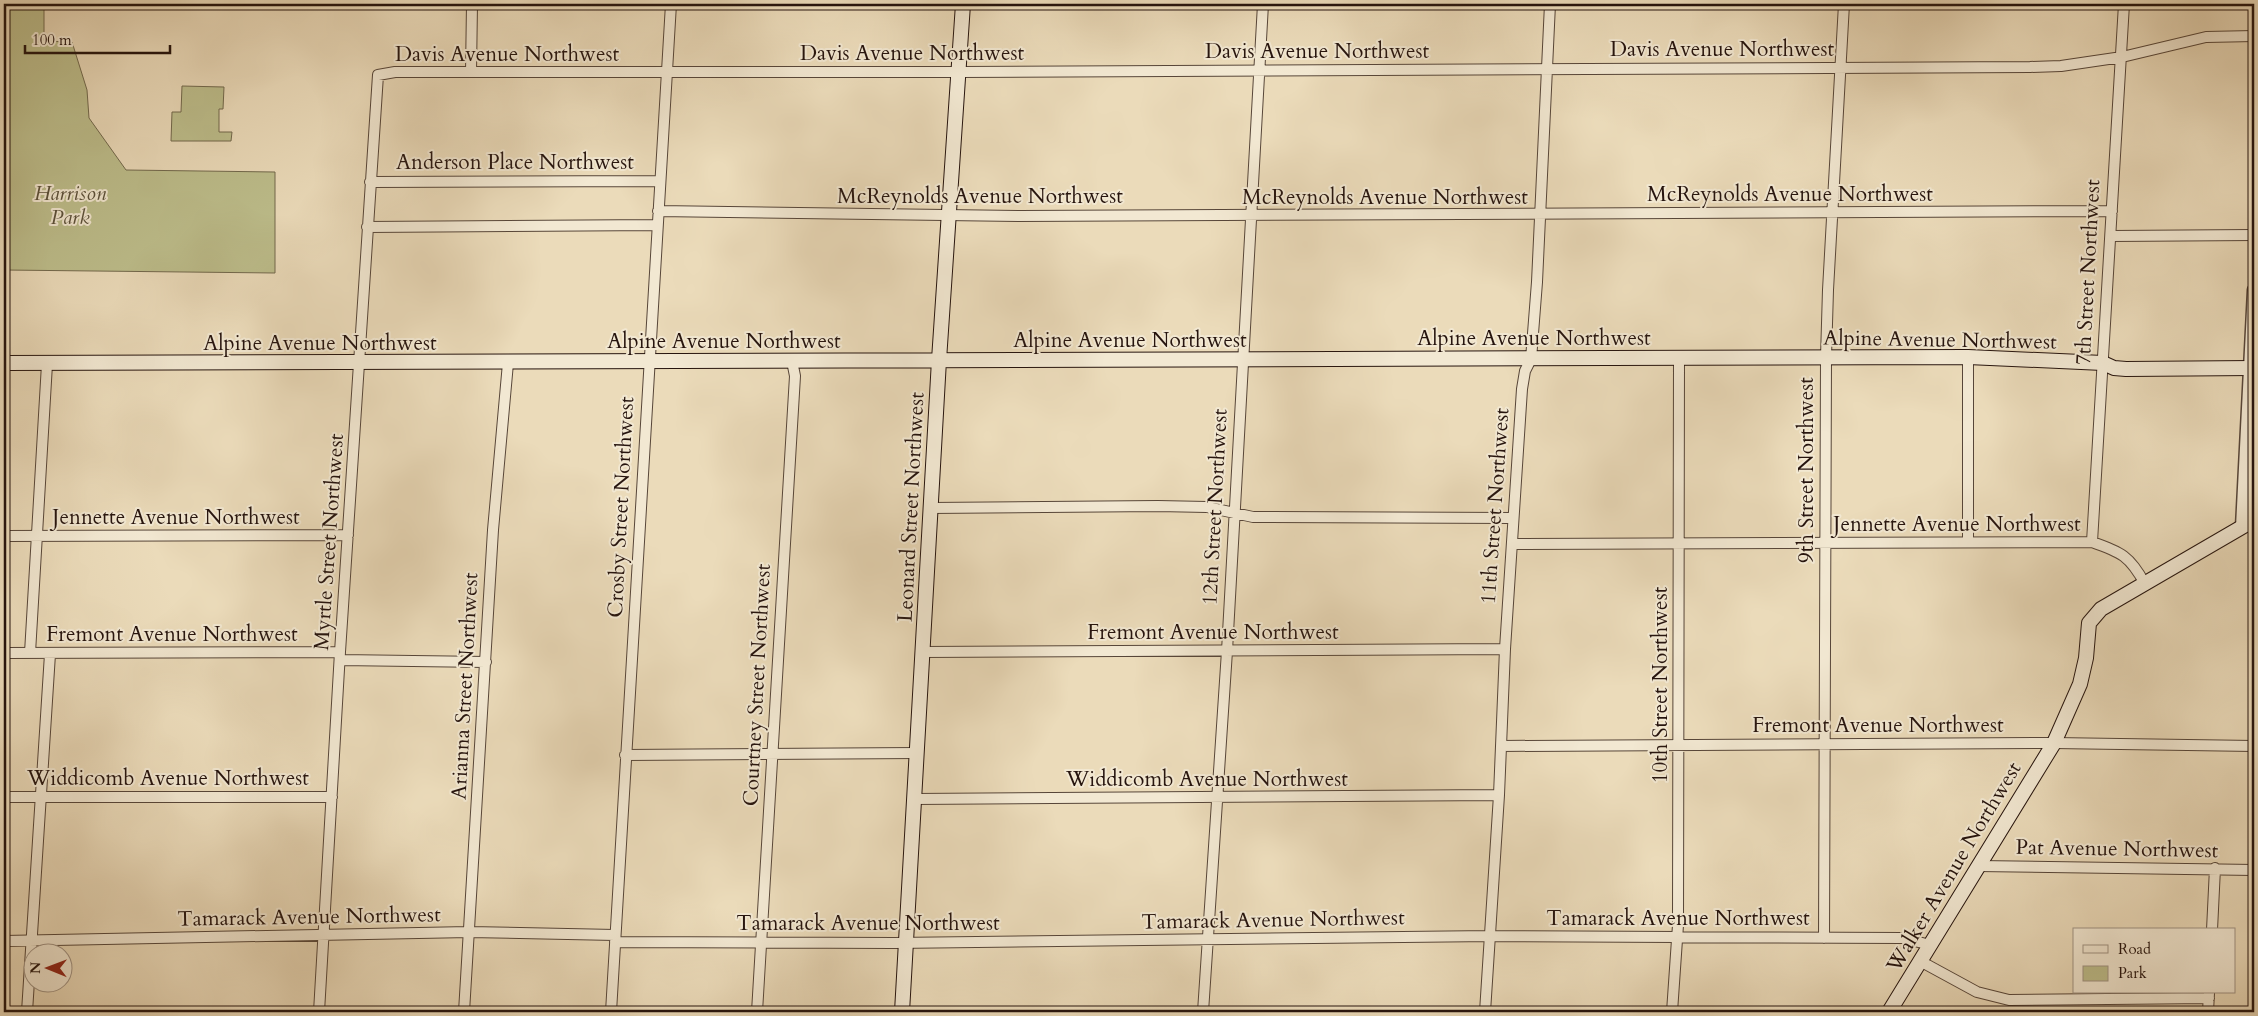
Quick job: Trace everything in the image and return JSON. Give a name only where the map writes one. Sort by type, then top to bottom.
[{"type":"main road","name":"Leonard Street Northwest","points":[[902,1012],[939,360],[963,4]]},
{"type":"main road","name":"Alpine Avenue Northwest","points":[[4,363],[508,363],[1968,357],[2103,363],[2114,368],[2126,369],[2252,368]]},
{"type":"main road","points":[[2054,743],[2080,684],[2086,658],[2090,623],[2100,610],[2248,524]]},
{"type":"main road","name":"Walker Avenue Northwest","points":[[1889,1012],[2054,743]]},
{"type":"street","points":[[471,72],[472,4]]},
{"type":"street","name":"Crosby Street Northwest","points":[[611,1012],[671,4]]},
{"type":"street","name":"12th Street Northwest","points":[[1203,1012],[1226,651],[1263,4]]},
{"type":"street","name":"11th Street Northwest","points":[[1486,1012],[1499,795],[1504,649],[1522,389],[1531,359],[1541,215],[1550,4]]},
{"type":"street","name":"9th Street Northwest","points":[[1824,938],[1826,357],[1844,4]]},
{"type":"street","name":"7th Street Northwest","points":[[2092,542],[2124,4]]},
{"type":"street","name":"Davis Avenue Northwest","points":[[378,75],[395,72],[959,72],[2061,66],[2122,56],[2206,37],[2254,36]]},
{"type":"street","name":"Myrtle Street Northwest","points":[[319,1012],[378,75]]},
{"type":"street","name":"Anderson Place Northwest","points":[[370,182],[660,180]]},
{"type":"street","name":"McReynolds Avenue Northwest","points":[[658,211],[948,216],[2112,212]]},
{"type":"street","points":[[367,227],[657,225]]},
{"type":"street","points":[[2111,236],[2254,235]]},
{"type":"street","points":[[2248,524],[2254,290]]},
{"type":"street","points":[[1968,357],[1968,542]]},
{"type":"street","name":"10th Street Northwest","points":[[1672,1012],[1678,938],[1680,746],[1679,358]]},
{"type":"street","name":"Courtney Street Northwest","points":[[757,1012],[795,376],[792,361]]},
{"type":"street","name":"Arianna Street Northwest","points":[[464,1012],[493,530],[508,363]]},
{"type":"street","points":[[30,653],[47,364]]},
{"type":"street","points":[[931,508],[1158,506],[1208,507],[1253,517],[1513,518]]},
{"type":"street","name":"Jennette Avenue Northwest","points":[[4,536],[348,535]]},
{"type":"street","name":"Jennette Avenue Northwest","points":[[1512,544],[1678,545],[2092,542],[2116,550],[2131,561],[2146,584]]},
{"type":"street","name":"Fremont Avenue Northwest","points":[[922,652],[1504,649]]},
{"type":"street","name":"Fremont Avenue Northwest","points":[[4,653],[340,656],[486,662]]},
{"type":"street","points":[[26,1012],[42,797],[50,654]]},
{"type":"street","name":"Fremont Avenue Northwest","points":[[1501,746],[2054,743],[2254,746]]},
{"type":"street","points":[[625,755],[917,753]]},
{"type":"street","name":"Widdicomb Avenue Northwest","points":[[915,799],[1499,795]]},
{"type":"street","name":"Widdicomb Avenue Northwest","points":[[4,797],[332,796]]},
{"type":"street","name":"Pat Avenue Northwest","points":[[1978,866],[2254,870]]},
{"type":"street","points":[[2212,928],[2215,868]]},
{"type":"street","name":"Tamarack Avenue Northwest","points":[[4,941],[469,932],[761,943],[1491,936],[1903,938],[1930,945]]},
{"type":"street","points":[[1920,961],[1977,992],[2009,1000],[2209,995],[2208,1012]]},
{"type":"green space","name":"Harrison Park","points":[[4,4],[44,4],[44,41],[72,42],[87,90],[89,118],[126,170],[275,172],[275,273],[4,270]]},
{"type":"green space","points":[[182,86],[224,87],[223,109],[219,109],[219,132],[232,132],[231,141],[171,141],[172,112],[181,112]]}]
